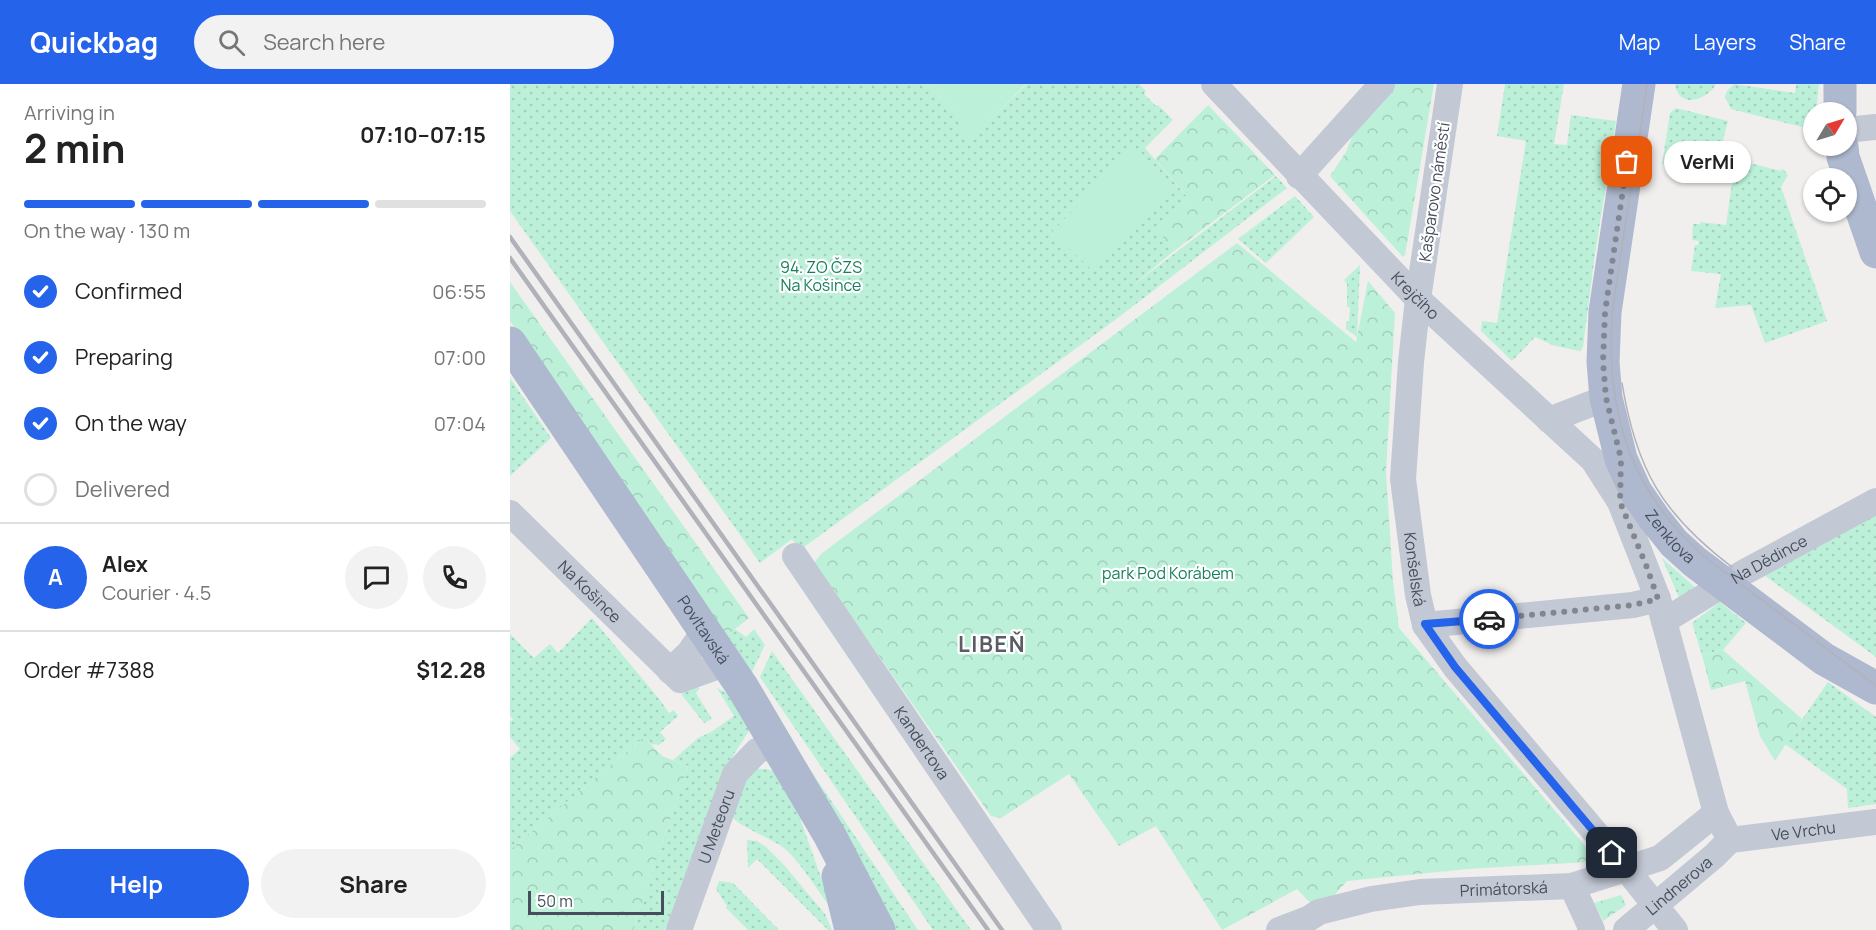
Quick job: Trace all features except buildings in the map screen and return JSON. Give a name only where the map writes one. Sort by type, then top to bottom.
[{"type":"main road","name":"Zenklova","points":[[1639,84],[1605,312],[1603,362],[1606,398],[1621,459],[1636,492],[1674,543],[1723,584],[1824,659],[1876,688]]},
{"type":"main road","points":[[1840,84],[1840,102]]},
{"type":"main road","points":[[1843,156],[1876,252]]},
{"type":"main road","name":"Povltavská","points":[[510,343],[727,663],[830,836],[879,930]]},
{"type":"main road","points":[[1620,502],[1621,459]]},
{"type":"main road","points":[[830,836],[842,899],[851,930]]},
{"type":"street","name":"Krejčího","points":[[1214,84],[1418,299],[1593,460],[1620,502]]},
{"type":"street","points":[[1299,176],[1382,84]]},
{"type":"street","name":"Kašparovo náměstí","points":[[1418,299],[1450,84]]},
{"type":"street","points":[[1857,129],[1876,127]]},
{"type":"street","name":"Konšelská","points":[[1418,299],[1403,479],[1418,595],[1425,624],[1455,667],[1675,930]]},
{"type":"street","points":[[1549,420],[1606,398]]},
{"type":"street","name":"Na Dědince","points":[[1425,624],[1633,605],[1661,610],[1723,584],[1876,501]]},
{"type":"street","points":[[1620,502],[1646,565],[1661,610],[1716,813],[1730,840]]},
{"type":"street","name":"Na Košince","points":[[510,513],[669,671]]},
{"type":"street","name":"Kandertova","points":[[795,556],[1049,930]]},
{"type":"street","points":[[705,630],[689,653],[669,671],[680,680],[727,663]]},
{"type":"street","name":"U Meteoru","points":[[679,930],[735,774],[757,751],[776,743]]},
{"type":"street","name":"Primátorská","points":[[1278,930],[1308,919],[1328,921],[1371,899],[1420,892],[1572,886],[1660,858],[1716,813]]},
{"type":"street","name":"Ve Vrchu","points":[[1730,840],[1876,822]]},
{"type":"street","name":"Lindnerova","points":[[1626,930],[1730,840]]},
{"type":"street","points":[[1572,886],[1592,930]]},
{"type":"green space","name":"94. ZO ČZS Na Košince","points":[[510,84],[925,84],[954,109],[967,142],[1027,84],[1139,84],[1146,91],[1144,94],[1173,120],[1145,148],[1188,198],[1157,228],[1174,251],[1132,286],[1276,176],[1287,188],[1115,320],[800,550],[792,539],[760,563],[510,211]]},
{"type":"green space","points":[[925,84],[1026,84],[967,143],[954,109]]},
{"type":"green space","points":[[1394,84],[1434,84],[1403,257],[1330,176],[1346,152],[1355,129]]},
{"type":"green space","points":[[1505,84],[1564,84],[1554,144],[1567,145],[1571,115],[1616,121],[1583,347],[1580,351],[1555,346],[1535,337],[1512,361],[1481,331],[1482,321],[1497,323],[1526,141],[1497,136]]},
{"type":"green space","points":[[1675,84],[1716,84],[1706,95],[1693,100],[1681,97]]},
{"type":"green space","points":[[1734,84],[1795,93],[1796,84],[1819,84],[1817,102],[1803,102],[1803,127],[1731,109],[1725,97]]},
{"type":"green space","points":[[1208,105],[1275,175],[1174,251],[1156,228],[1188,198],[1155,159]]},
{"type":"green space","points":[[1676,108],[1728,121],[1719,155],[1781,171],[1782,168],[1788,175],[1781,187],[1827,321],[1765,343],[1751,305],[1715,308],[1721,274],[1691,271],[1695,245],[1698,245],[1699,241],[1692,240],[1693,224],[1700,224],[1700,222],[1726,225],[1734,169],[1662,164],[1670,113]]},
{"type":"green space","points":[[1130,150],[1172,190],[1094,272],[1052,232]]},
{"type":"green space","points":[[1295,196],[1314,217],[1266,263],[1238,239]]},
{"type":"green space","name":"park Pod Korábem","points":[[1237,243],[1356,342],[1368,281],[1395,313],[1386,471],[1393,581],[1399,628],[1586,847],[1588,862],[1468,869],[1347,881],[1319,912],[1297,889],[1222,930],[1156,826],[1119,846],[1069,774],[1001,818],[991,816],[814,563],[821,554]]},
{"type":"green space","points":[[1360,265],[1357,337],[1346,329],[1350,307],[1347,307],[1347,284],[1344,280]]},
{"type":"green space","points":[[510,282],[749,618],[725,637],[510,321]]},
{"type":"green space","points":[[510,378],[551,438],[510,476]]},
{"type":"green space","points":[[1876,510],[1876,657],[1764,575]]},
{"type":"green space","points":[[1662,558],[1697,589],[1680,600]]},
{"type":"green space","points":[[1720,602],[1746,623],[1723,650],[1702,655],[1692,623]]},
{"type":"green space","points":[[592,618],[669,713],[674,710],[678,716],[660,732],[666,739],[659,745],[651,744],[644,737],[510,850],[510,758],[520,749],[510,737],[510,722],[513,719],[510,716],[510,634],[534,658],[550,644],[558,653]]},
{"type":"green space","points":[[735,629],[746,637],[754,629],[765,645],[750,676],[725,637]]},
{"type":"green space","points":[[1723,650],[1802,719],[1775,761],[1760,736],[1745,681],[1711,690],[1702,655]]},
{"type":"green space","points":[[772,651],[971,930],[933,930],[760,677]]},
{"type":"green space","points":[[1828,682],[1876,717],[1876,804],[1848,808],[1847,789],[1785,744]]},
{"type":"green space","points":[[694,686],[700,688],[696,693],[712,719],[704,723],[681,694]]},
{"type":"green space","points":[[717,688],[733,696],[754,723],[734,754],[665,930],[633,930],[688,766],[673,760],[698,738],[734,716]]},
{"type":"green space","points":[[644,737],[662,756],[688,766],[633,930],[510,930],[510,850]]},
{"type":"green space","points":[[791,741],[918,930],[892,930]]},
{"type":"green space","points":[[757,769],[767,769],[781,774],[797,810],[833,911],[790,853],[778,844],[743,826],[732,817],[747,777]]},
{"type":"green space","points":[[747,840],[757,841],[765,846],[784,865],[825,914],[832,930],[828,930],[757,859],[748,868]]},
{"type":"green space","points":[[719,881],[733,883],[779,930],[748,930],[726,908],[727,906],[716,889]]},
{"type":"green space","points":[[1621,895],[1626,905],[1603,921],[1594,903]]},
{"type":"tram line","points":[[1647,84],[1612,318],[1611,354],[1614,387],[1620,420],[1629,450],[1642,480],[1659,507],[1680,533],[1706,558],[1876,686]]},
{"type":"tram line","points":[[1622,383],[1635,441],[1656,487],[1687,528],[1732,567]]},
{"type":"railway","points":[[510,237],[1002,930]]},
{"type":"railway","points":[[510,258],[988,930]]},
{"type":"way so far","points":[[1489,619],[1633,605],[1658,599],[1620,502],[1621,459],[1606,398],[1603,362],[1605,312],[1627,162]]},
{"type":"place","name":"VerMi","points":[[1627,162]]},
{"type":"district","name":"LIBEŇ","points":[[992,644]]},
{"type":"route","points":[[1489,619],[1425,624],[1455,667],[1612,853]]}]
